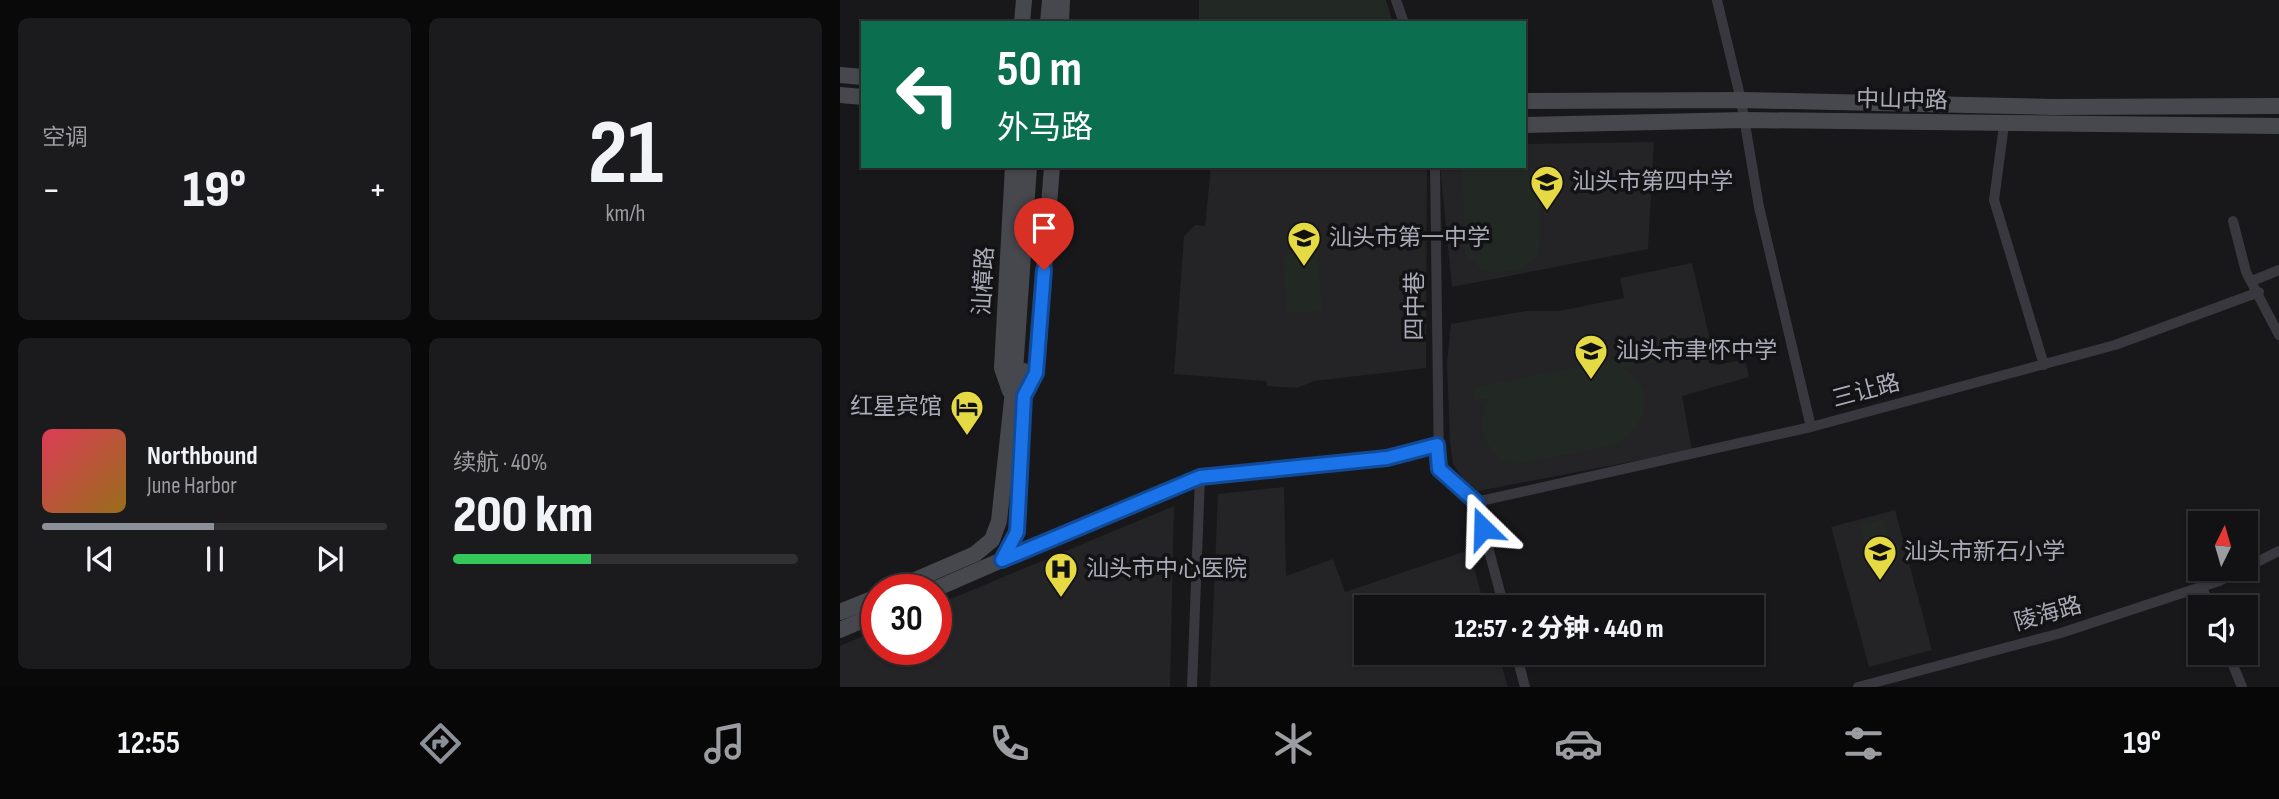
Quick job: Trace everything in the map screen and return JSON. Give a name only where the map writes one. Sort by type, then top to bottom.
[{"type":"street","points":[[1022,21],[1024,0]]},
{"type":"street","points":[[1038,21],[1040,0]]},
{"type":"street","points":[[1048,21],[1050,0]]},
{"type":"street","points":[[1061,21],[1062,0]]},
{"type":"street","points":[[1396,0],[1403,21]]},
{"type":"street","points":[[1717,0],[1741,100],[1759,207],[1811,427]]},
{"type":"street","points":[[840,75],[861,77]]},
{"type":"street","points":[[840,95],[861,97]]},
{"type":"street","name":"中山中路","points":[[1526,101],[1741,100],[2053,107],[2279,106]]},
{"type":"street","name":"中山中路","points":[[1526,125],[1745,120],[2279,126]]},
{"type":"street","points":[[2004,125],[1993,200],[2044,365]]},
{"type":"street","name":"汕樟路","points":[[1002,560],[1017,532],[1018,396],[1002,368],[1013,168]]},
{"type":"street","name":"汕樟路","points":[[1020,372],[1029,168]]},
{"type":"street","name":"汕樟路","points":[[929,574],[975,554],[992,540],[999,521],[1018,396],[1038,168]]},
{"type":"street","name":"汕樟路","points":[[1018,396],[1036,373],[1052,168]]},
{"type":"street","name":"四中巷","points":[[1435,168],[1439,469],[1476,502]]},
{"type":"street","points":[[2233,222],[2246,272],[2259,292],[2279,335]]},
{"type":"street","points":[[2252,281],[2279,270]]},
{"type":"street","name":"三让路","points":[[1476,502],[1811,427],[2044,365],[2115,345],[2259,292]]},
{"type":"street","points":[[952,582],[1200,477],[1387,458],[1437,445]]},
{"type":"street","points":[[1192,687],[1200,477]]},
{"type":"street","points":[[1476,502],[1501,595]]},
{"type":"street","name":"陵海路","points":[[2258,562],[2279,551]]},
{"type":"street","name":"陵海路","points":[[1858,687],[2061,633],[2216,581]]},
{"type":"street","points":[[2202,587],[2205,595]]},
{"type":"street","points":[[840,612],[861,603]]},
{"type":"street","points":[[840,630],[861,621]]},
{"type":"street","points":[[1519,665],[1525,687]]},
{"type":"street","points":[[2233,665],[2242,687]]},
{"type":"shaded area","points":[[1199,0],[1386,0],[1392,21],[1199,21]]},
{"type":"shaded area","name":"汕头市第四中学","points":[[1654,142],[1648,249],[1452,287],[1440,168],[1526,168],[1526,144]]},
{"type":"shaded area","name":"汕头市第一中学","points":[[1211,168],[1427,168],[1426,368],[1314,381],[1297,388],[1267,386],[1266,381],[1174,374],[1184,236],[1195,225],[1205,226]]},
{"type":"shaded area","points":[[1462,168],[1526,168],[1539,186],[1540,239],[1536,258],[1522,269],[1491,273],[1481,269],[1465,254]]},
{"type":"shaded area","points":[[1318,253],[1322,311],[1287,313],[1283,255]]},
{"type":"shaded area","name":"汕头市聿怀中学","points":[[1692,263],[1716,365],[1745,359],[1749,377],[1682,396],[1692,450],[1478,491],[1462,477],[1453,464],[1450,442],[1447,362],[1451,324],[1526,311],[1559,311],[1624,298],[1620,278]]},
{"type":"shaded area","points":[[1679,346],[1680,356],[1622,369],[1642,386],[1644,409],[1633,430],[1611,446],[1518,464],[1497,456],[1490,449],[1483,430],[1489,399],[1475,400],[1473,388]]},
{"type":"shaded area","points":[[1284,487],[1286,576],[1333,559],[1345,592],[1469,550],[1482,595],[1354,595],[1354,665],[1502,665],[1508,687],[1210,687],[1218,494]]},
{"type":"shaded area","name":"汕头市中心医院","points":[[1174,506],[1170,687],[840,687],[840,646],[861,637],[861,665],[952,665],[952,598]]},
{"type":"shaded area","name":"汕头市新石小学","points":[[1895,510],[1932,650],[1869,667],[1831,527]]},
{"type":"shaded area","points":[[1883,519],[1897,568],[1874,574],[1860,525]]},
{"type":"place","name":"汕头市第四中学","points":[[1547,212]]},
{"type":"place","name":"汕头市第一中学","points":[[1304,268]]},
{"type":"place","name":"汕头市聿怀中学","points":[[1591,381]]},
{"type":"place","name":"红星宾馆","points":[[967,437]]},
{"type":"place","name":"汕头市新石小学","points":[[1880,582]]},
{"type":"place","name":"汕头市中心医院","points":[[1061,599]]},
{"type":"route","points":[[1044,270],[1036,373],[1024,396],[1017,532],[1002,560],[1200,477],[1387,458],[1437,445],[1439,469],[1476,502],[1483,528]]}]
